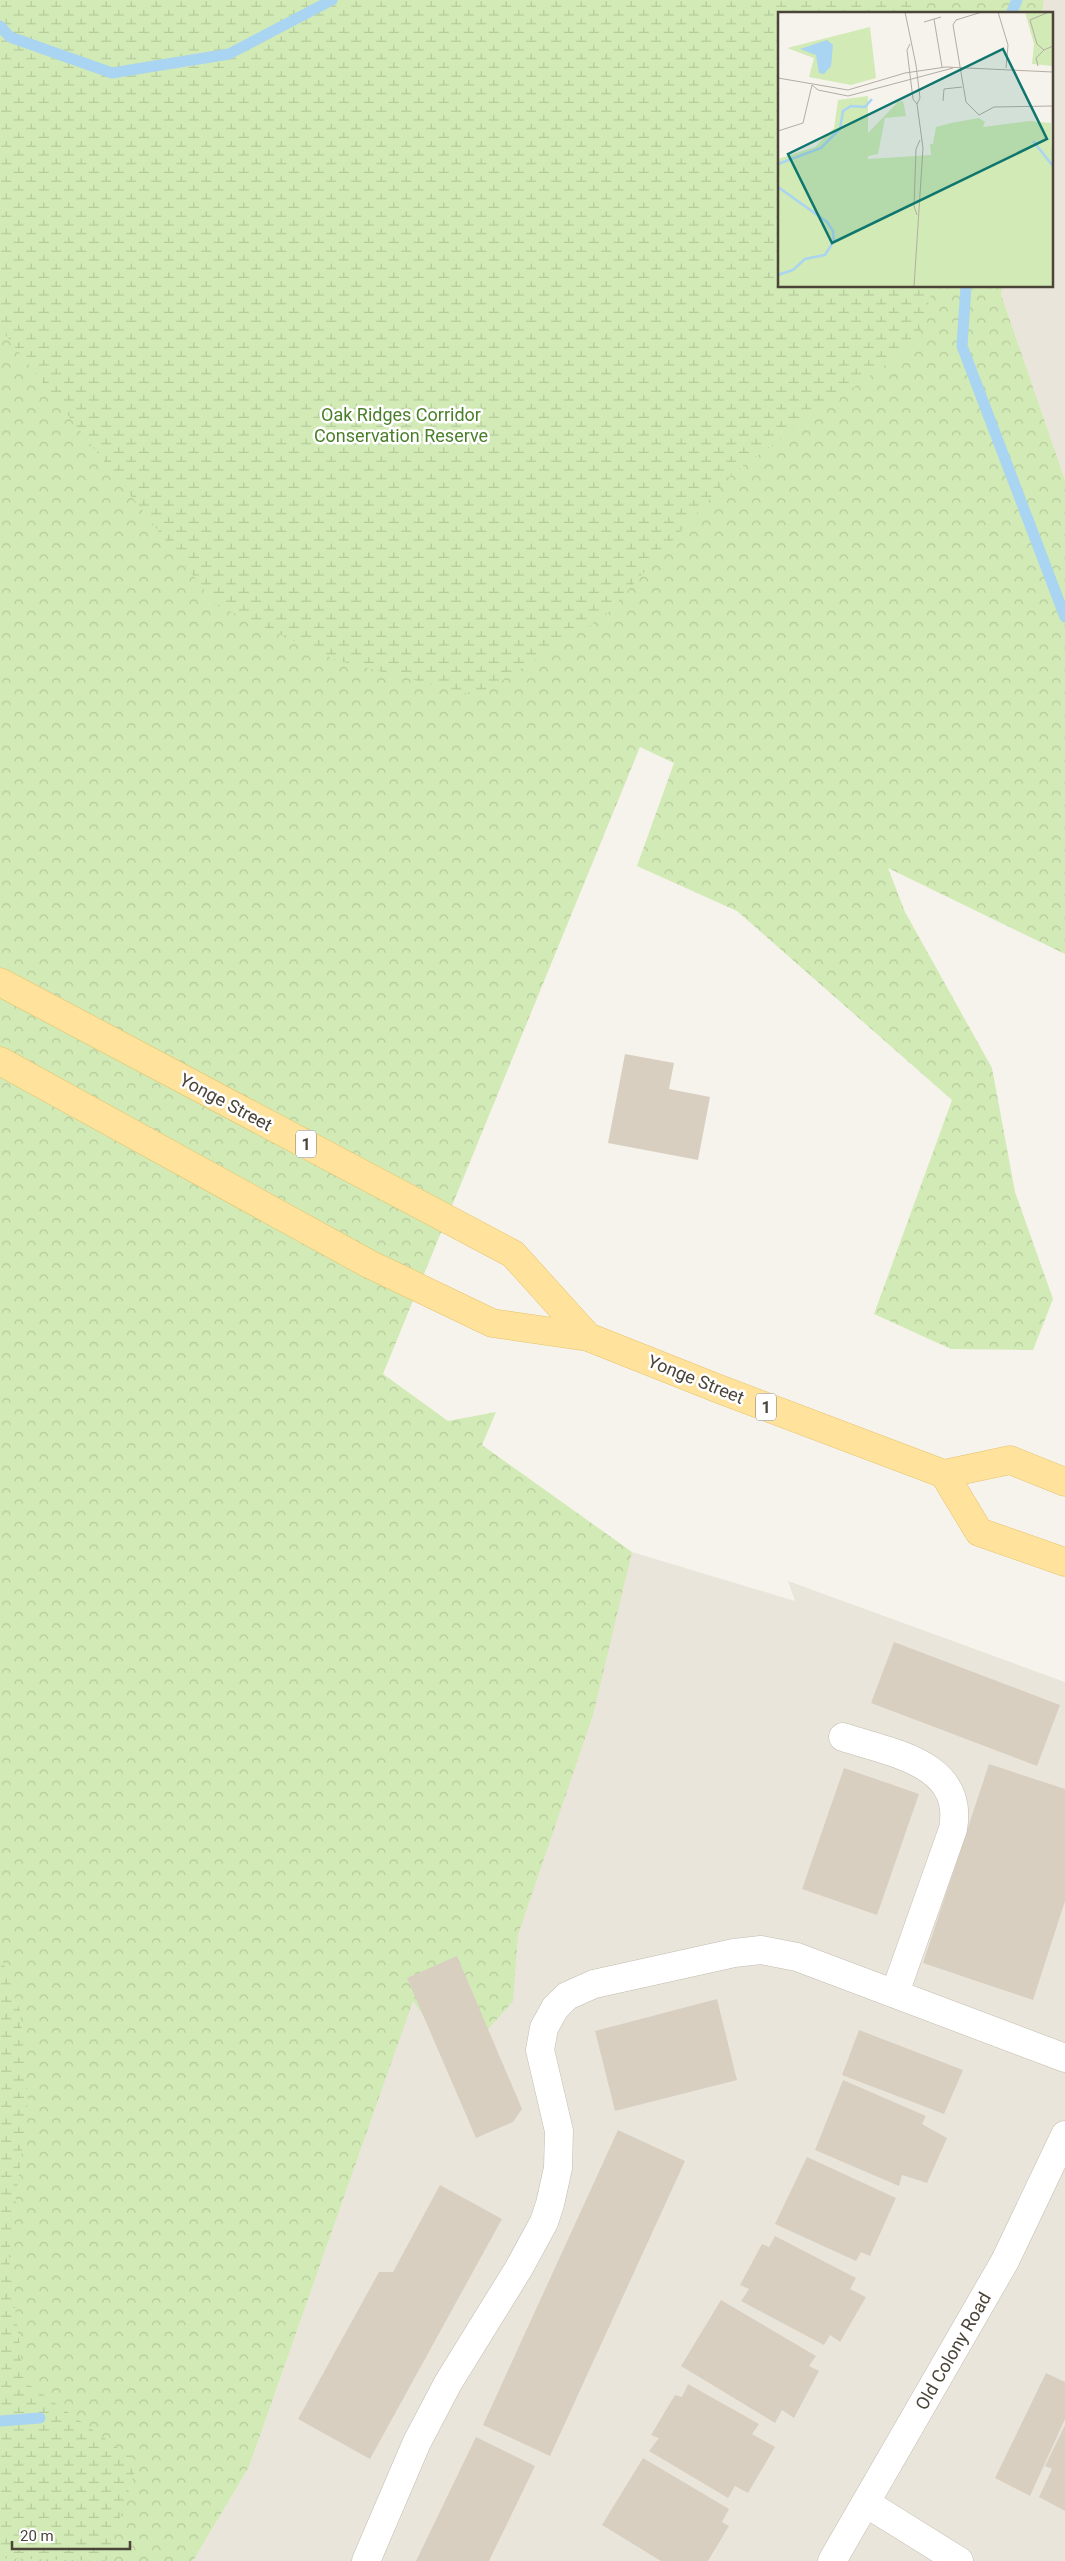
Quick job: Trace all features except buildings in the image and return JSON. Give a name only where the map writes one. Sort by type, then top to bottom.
[{"type":"main road","name":"Yonge Street","points":[[0,982],[514,1254],[588,1336]]},
{"type":"main road","name":"Yonge Street","points":[[0,1061],[369,1264],[492,1323],[588,1336],[719,1389],[944,1474]]},
{"type":"main road","points":[[1065,1482],[1010,1460],[944,1474],[979,1532],[1065,1562]]},
{"type":"street","points":[[843,1737],[926,1766],[945,1783],[954,1805],[953,1829],[895,1994]]},
{"type":"street","points":[[366,2561],[417,2442],[448,2383],[527,2254],[550,2204],[558,2168],[559,2131],[540,2050],[544,2028],[558,2003],[577,1990],[594,1984],[734,1953],[761,1950],[797,1956],[1065,2058]]},
{"type":"street","name":"Old Colony Road","points":[[832,2561],[1004,2261],[1065,2135]]},
{"type":"street","points":[[866,2503],[959,2561]]},
{"type":"shaded area","points":[[1044,0],[1065,0],[1065,480],[1001,294],[1002,288],[1052,288],[1052,12],[1042,12]]},
{"type":"shaded area","points":[[632,1552],[795,1601],[788,1581],[1065,1682],[1065,2561],[193,2561],[249,2467],[391,2063],[334,1960],[440,1944]]},
{"type":"green space","name":"Oak Ridges Corridor Conservation Reserve","points":[[0,0],[1044,0],[1042,12],[778,12],[778,288],[1002,288],[1001,294],[1065,480],[1065,954],[888,868],[905,912],[992,1068],[1015,1192],[1053,1299],[1033,1350],[951,1349],[874,1314],[952,1100],[737,911],[637,866],[674,763],[640,747],[383,1374],[448,1421],[496,1412],[482,1445],[632,1552],[593,1715],[518,1935],[513,2001],[482,2036],[450,2052],[413,2001],[249,2467],[193,2561],[0,2561]]},
{"type":"green space","points":[[0,0],[915,0],[914,12],[778,12],[778,288],[933,288],[916,343],[732,474],[605,616],[477,696],[336,660],[216,605],[0,328]]},
{"type":"green space","points":[[0,1954],[20,2011],[28,2100],[9,2257],[24,2381],[138,2462],[106,2561],[0,2558]]},
{"type":"waterway","points":[[0,26],[10,37],[112,73],[229,54],[332,0]]},
{"type":"waterway","points":[[1012,12],[1017,0]]},
{"type":"waterway","points":[[966,288],[962,346],[1065,617]]},
{"type":"waterway","points":[[0,2421],[40,2418]]}]
